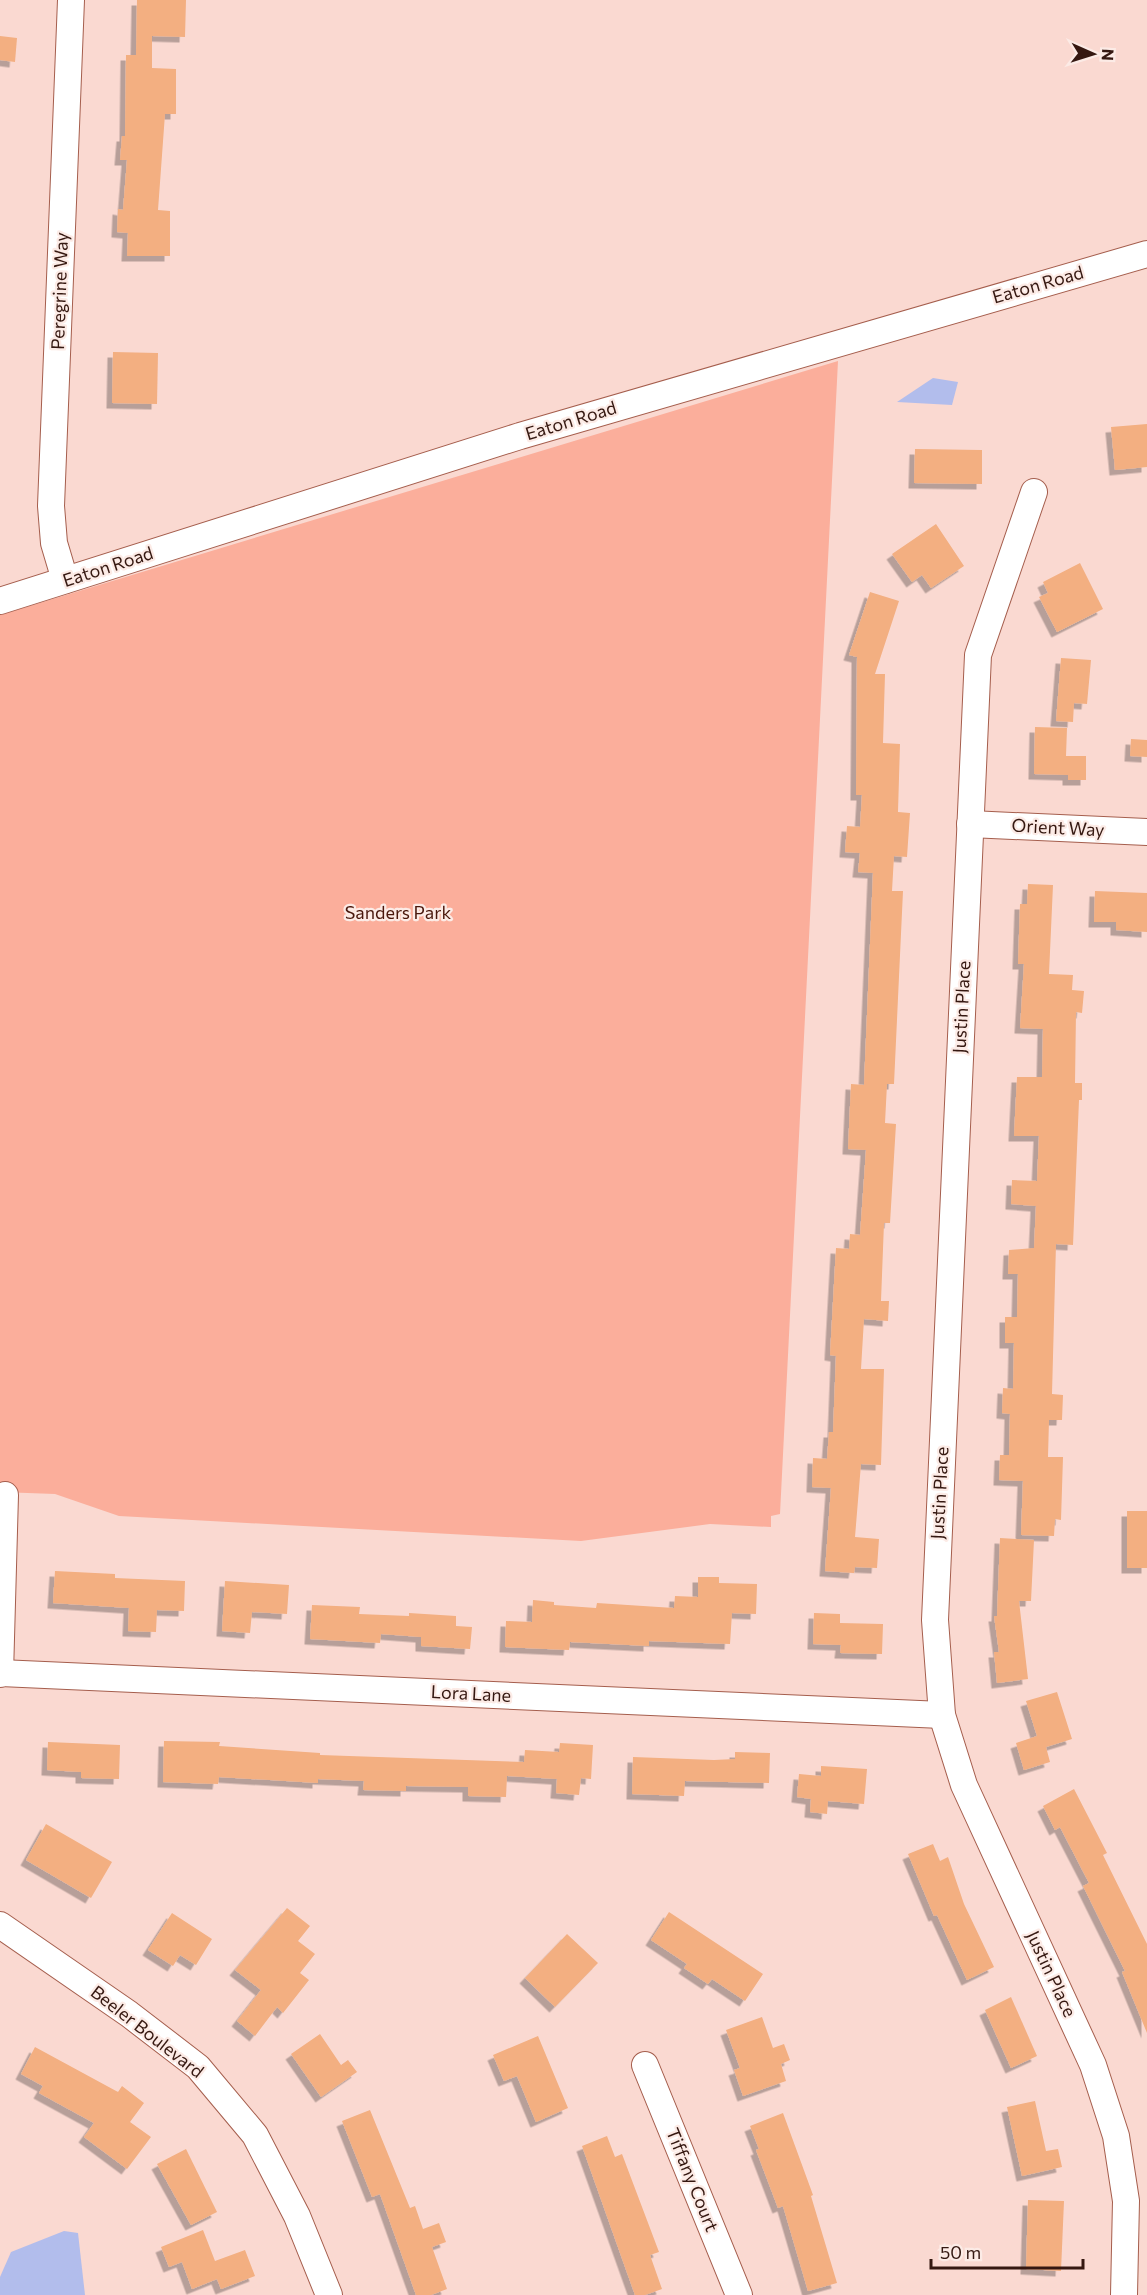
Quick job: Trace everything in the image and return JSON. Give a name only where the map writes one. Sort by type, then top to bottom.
[{"type":"street","name":"Peregrine Way","points":[[65,580],[54,543],[51,506],[71,0]]},
{"type":"street","name":"Eaton Road","points":[[0,601],[520,436],[1147,254]]},
{"type":"street","name":"Justin Place","points":[[1034,492],[978,655],[935,1620],[942,1715],[964,1785],[1093,2066],[1116,2136],[1126,2201],[1124,2295]]},
{"type":"street","name":"Orient Way","points":[[970,824],[1147,832]]},
{"type":"street","points":[[0,1673],[5,1495]]},
{"type":"street","name":"Lora Lane","points":[[0,1673],[942,1715]]},
{"type":"street","name":"Beeler Boulevard","points":[[0,1925],[129,2014],[198,2067],[255,2135],[297,2216],[329,2295]]},
{"type":"street","name":"Tiffany Court","points":[[645,2065],[739,2295]]},
{"type":"green space","name":"Sanders Park","points":[[838,361],[780,1514],[771,1516],[771,1527],[710,1524],[581,1541],[119,1516],[55,1494],[0,1492],[0,615]]},
{"type":"water","points":[[933,378],[958,382],[952,405],[897,402]]},
{"type":"water","points":[[64,2231],[78,2233],[85,2295],[0,2295],[0,2277],[11,2252]]},
{"type":"building","points":[[137,0],[186,0],[185,37],[152,36],[152,68],[176,69],[176,114],[165,114],[158,210],[170,211],[170,256],[127,256],[128,233],[117,232],[118,209],[123,210],[127,160],[120,160],[122,136],[125,136],[126,55],[136,55]]},
{"type":"building","points":[[0,36],[17,38],[15,62],[0,60]]},
{"type":"building","points":[[113,352],[158,353],[157,404],[112,403]]},
{"type":"building","points":[[1147,424],[1147,467],[1115,470],[1111,427]]},
{"type":"building","points":[[915,449],[982,450],[982,484],[914,483]]},
{"type":"building","points":[[936,524],[964,566],[931,588],[922,575],[912,582],[892,554]]},
{"type":"building","points":[[1080,563],[1103,609],[1057,632],[1039,597],[1048,593],[1043,582]]},
{"type":"building","points":[[870,592],[899,601],[875,674],[885,674],[883,743],[900,744],[898,812],[910,813],[907,857],[894,856],[892,891],[903,891],[894,1084],[887,1084],[885,1123],[896,1124],[890,1223],[884,1223],[881,1301],[889,1301],[888,1321],[864,1319],[861,1369],[884,1369],[881,1465],[861,1464],[855,1537],[879,1539],[877,1568],[855,1567],[854,1573],[825,1571],[831,1488],[812,1487],[813,1458],[827,1459],[829,1432],[833,1432],[836,1356],[830,1355],[836,1248],[849,1249],[850,1234],[860,1235],[866,1150],[848,1149],[851,1084],[864,1085],[873,873],[858,872],[860,853],[845,852],[847,826],[860,827],[862,795],[856,795],[857,657],[849,655]]},
{"type":"building","points":[[1061,658],[1091,660],[1087,704],[1074,703],[1073,722],[1056,721]]},
{"type":"building","points":[[1035,727],[1067,728],[1066,756],[1086,756],[1086,780],[1068,780],[1068,775],[1034,774]]},
{"type":"building","points":[[1131,739],[1147,740],[1147,757],[1130,756]]},
{"type":"building","points":[[1028,884],[1053,885],[1049,974],[1073,975],[1072,990],[1084,991],[1082,1013],[1076,1012],[1075,1083],[1082,1083],[1082,1100],[1079,1100],[1073,1245],[1056,1244],[1052,1394],[1063,1395],[1062,1420],[1049,1420],[1048,1457],[1063,1457],[1061,1520],[1055,1519],[1054,1536],[1021,1535],[1023,1481],[999,1480],[1000,1455],[1009,1455],[1010,1414],[1002,1413],[1003,1388],[1013,1389],[1014,1343],[1005,1343],[1005,1317],[1017,1317],[1018,1274],[1008,1274],[1009,1250],[1034,1248],[1036,1206],[1011,1204],[1012,1180],[1037,1181],[1039,1136],[1014,1136],[1017,1077],[1042,1077],[1043,1029],[1020,1028],[1024,964],[1018,964],[1020,904],[1027,904]]},
{"type":"building","points":[[1095,891],[1147,893],[1147,932],[1116,930],[1116,922],[1094,922]]},
{"type":"building","points":[[1127,1511],[1147,1511],[1147,1568],[1127,1568]]},
{"type":"building","points":[[1000,1538],[1034,1540],[1031,1601],[1019,1601],[1028,1679],[997,1683],[994,1652],[999,1652],[994,1616],[997,1616]]},
{"type":"building","points":[[55,1571],[115,1574],[115,1578],[185,1581],[184,1611],[157,1610],[156,1632],[128,1631],[129,1608],[53,1603]]},
{"type":"building","points":[[698,1577],[719,1577],[719,1583],[757,1584],[756,1614],[732,1613],[730,1644],[649,1641],[649,1646],[570,1642],[569,1650],[505,1647],[506,1621],[532,1622],[533,1600],[554,1602],[554,1605],[596,1608],[597,1603],[674,1608],[675,1596],[698,1597]]},
{"type":"building","points":[[225,1581],[289,1585],[287,1614],[252,1612],[250,1633],[222,1631]]},
{"type":"building","points":[[312,1605],[360,1607],[359,1614],[409,1616],[409,1613],[456,1616],[456,1626],[472,1627],[470,1649],[421,1646],[421,1637],[381,1634],[380,1643],[310,1639]]},
{"type":"building","points":[[814,1613],[840,1614],[840,1623],[883,1624],[882,1654],[840,1653],[841,1645],[813,1644]]},
{"type":"building","points":[[1057,1692],[1072,1739],[1046,1747],[1050,1762],[1024,1770],[1016,1743],[1037,1736],[1026,1701]]},
{"type":"building","points":[[164,1741],[220,1742],[219,1746],[320,1753],[320,1755],[524,1762],[525,1750],[559,1752],[560,1743],[593,1745],[591,1779],[581,1778],[579,1795],[556,1793],[557,1779],[507,1776],[506,1797],[468,1796],[468,1787],[406,1786],[406,1791],[363,1790],[364,1781],[318,1779],[318,1783],[219,1777],[218,1784],[163,1782]]},
{"type":"building","points":[[48,1742],[120,1745],[119,1779],[81,1778],[81,1772],[47,1770]]},
{"type":"building","points":[[735,1752],[770,1753],[769,1783],[685,1781],[684,1796],[632,1794],[633,1757],[735,1759]]},
{"type":"building","points":[[821,1766],[867,1769],[864,1804],[828,1801],[827,1814],[810,1812],[811,1799],[797,1797],[799,1774],[821,1776]]},
{"type":"building","points":[[1074,1789],[1107,1853],[1103,1855],[1147,1944],[1147,2033],[1122,1972],[1125,1971],[1083,1886],[1089,1883],[1060,1827],[1055,1830],[1043,1806]]},
{"type":"building","points":[[46,1824],[112,1862],[91,1898],[26,1860]]},
{"type":"building","points":[[933,1844],[940,1861],[948,1857],[964,1904],[994,1967],[967,1980],[937,1915],[934,1916],[908,1854]]},
{"type":"building","points":[[287,1908],[310,1926],[298,1941],[315,1954],[300,1973],[309,1980],[283,2013],[277,2007],[255,2036],[237,2021],[261,1990],[235,1970]]},
{"type":"building","points":[[669,1912],[763,1974],[745,2001],[712,1979],[708,1984],[684,1968],[687,1964],[651,1940]]},
{"type":"building","points":[[172,1913],[212,1939],[196,1965],[180,1955],[173,1966],[148,1950]]},
{"type":"building","points":[[567,1934],[598,1963],[555,2007],[525,1978]]},
{"type":"building","points":[[1011,1997],[1037,2056],[1011,2068],[985,2010]]},
{"type":"building","points":[[762,2017],[773,2048],[784,2044],[790,2060],[781,2064],[786,2081],[743,2096],[734,2070],[740,2068],[726,2030]]},
{"type":"building","points":[[320,2034],[341,2065],[348,2060],[357,2072],[321,2097],[291,2054]]},
{"type":"building","points":[[538,2036],[568,2108],[536,2122],[517,2076],[504,2081],[493,2055]]},
{"type":"building","points":[[35,2047],[118,2092],[122,2086],[144,2103],[130,2122],[151,2137],[127,2169],[84,2137],[94,2123],[39,2093],[43,2086],[21,2074]]},
{"type":"building","points":[[1035,2101],[1046,2151],[1058,2149],[1062,2167],[1022,2176],[1007,2107]]},
{"type":"building","points":[[370,2110],[410,2208],[415,2206],[423,2229],[439,2223],[446,2242],[432,2247],[447,2289],[431,2295],[416,2295],[380,2194],[372,2197],[342,2121]]},
{"type":"building","points":[[783,2113],[813,2195],[811,2196],[837,2283],[808,2291],[783,2206],[778,2208],[756,2150],[759,2149],[750,2126]]},
{"type":"building","points":[[607,2136],[615,2157],[622,2154],[659,2252],[650,2255],[662,2289],[645,2295],[635,2295],[582,2146]]},
{"type":"building","points":[[186,2149],[217,2212],[191,2225],[157,2164]]},
{"type":"building","points":[[1028,2200],[1064,2201],[1061,2271],[1026,2269]]},
{"type":"building","points":[[203,2230],[215,2261],[245,2250],[255,2276],[221,2289],[217,2279],[192,2289],[182,2262],[169,2267],[161,2247]]}]
